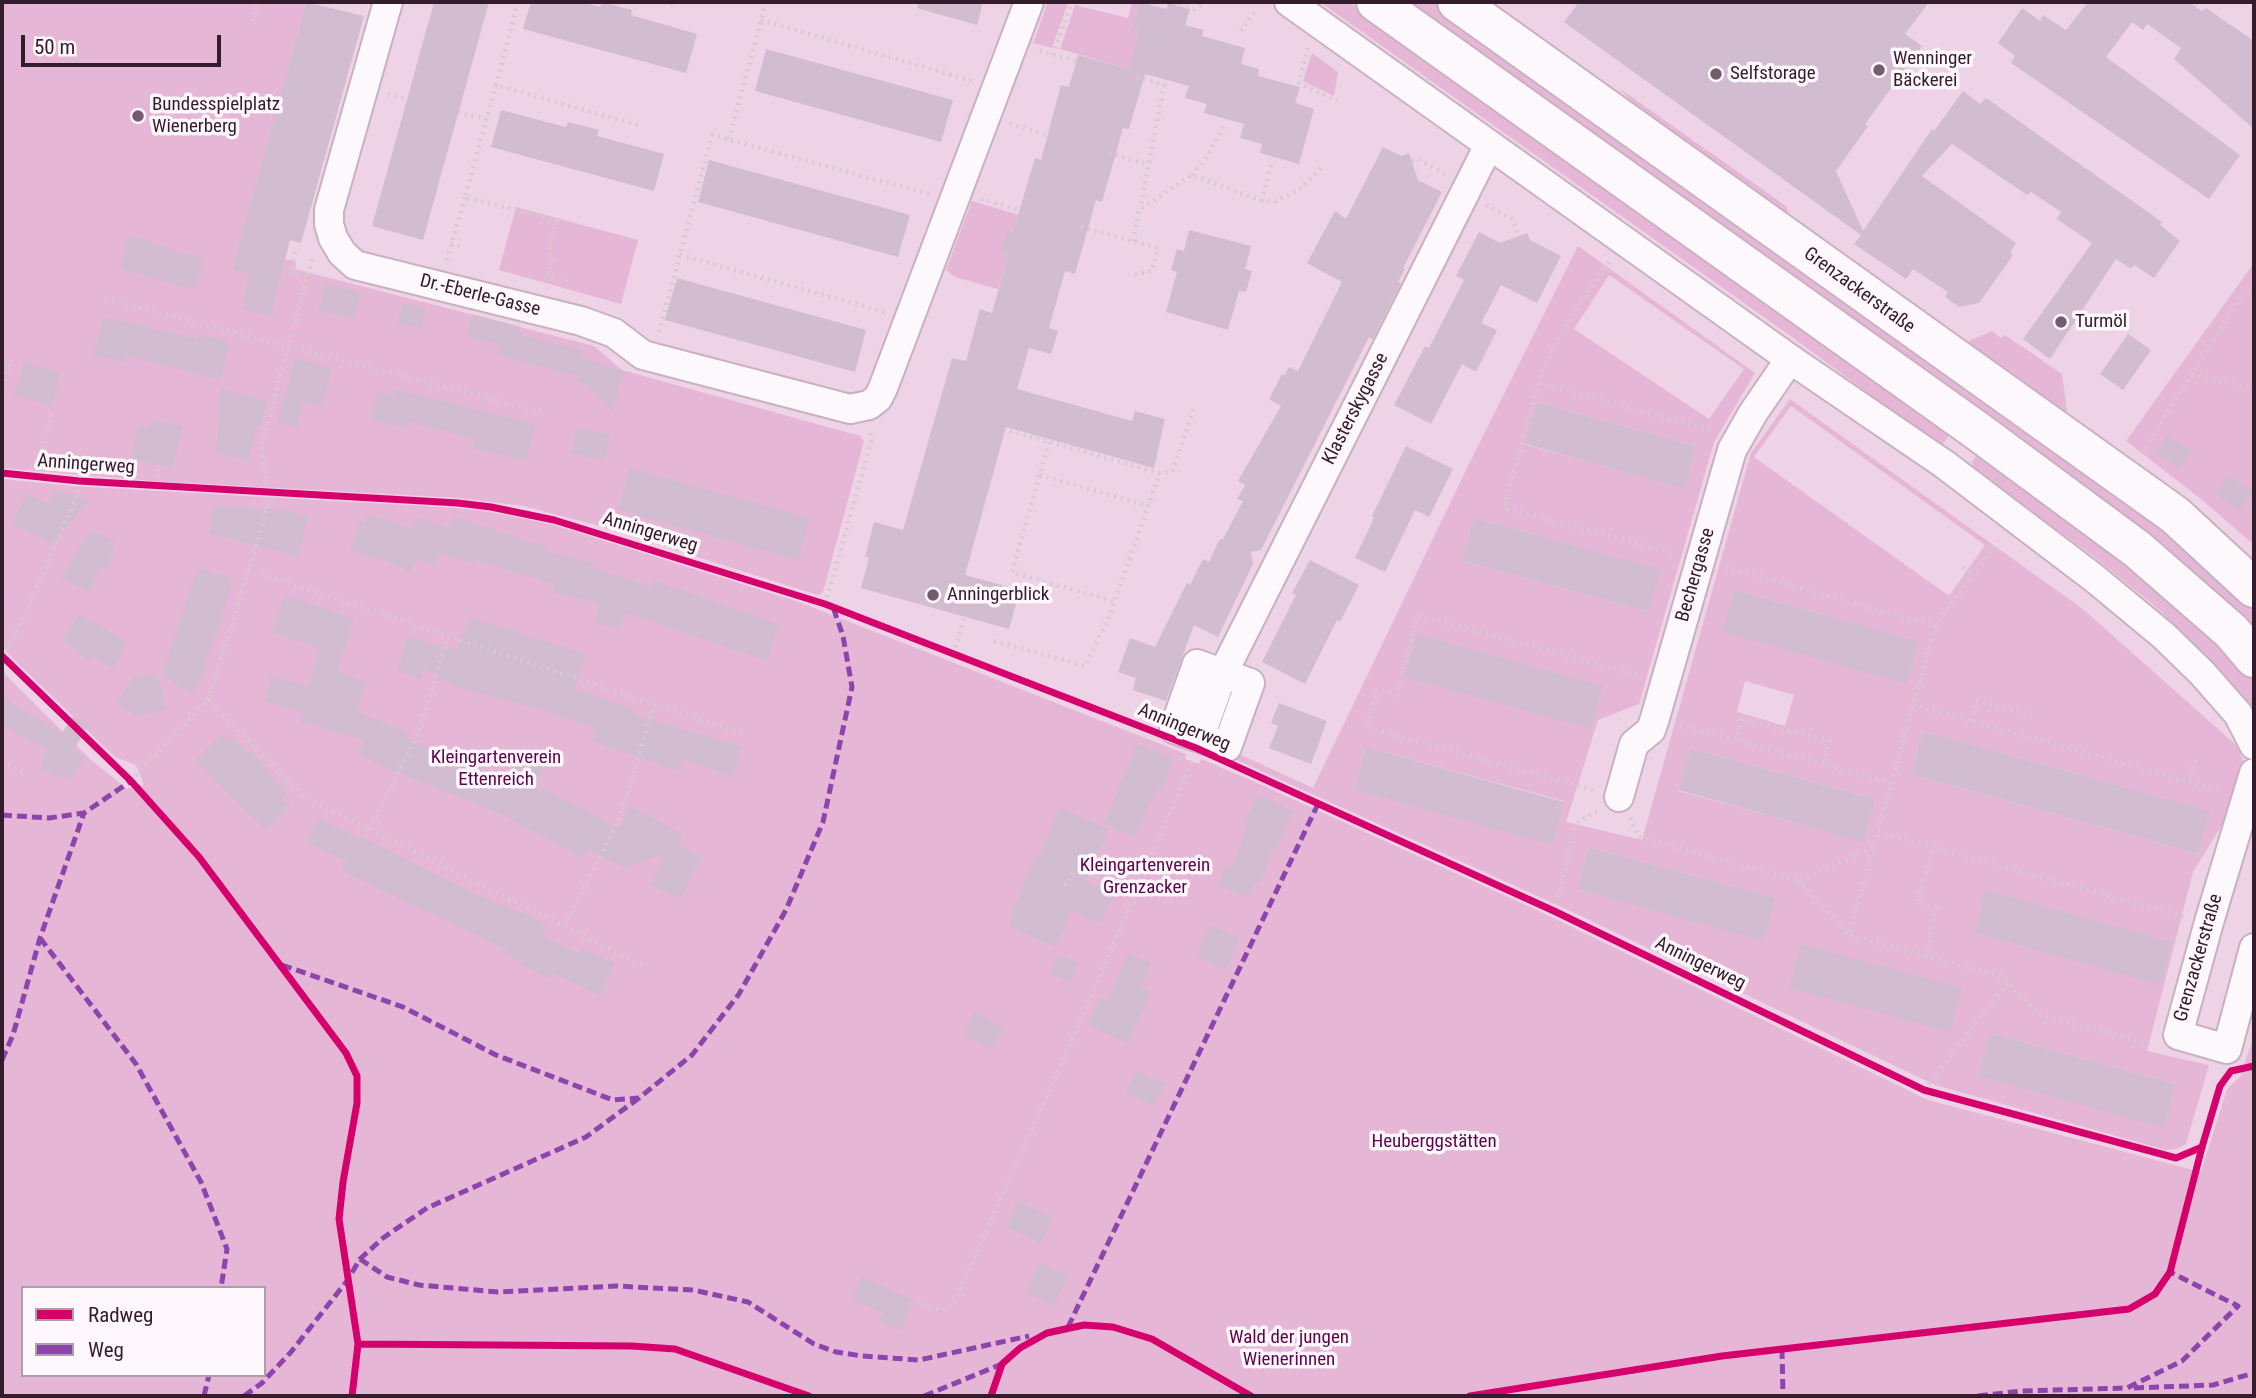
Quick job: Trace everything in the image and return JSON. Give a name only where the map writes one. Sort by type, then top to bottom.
[{"type":"main road","points":[[1376,2],[1976,430],[2137,549],[2231,631],[2254,658]]},
{"type":"main road","name":"Grenzackerstraße","points":[[1457,2],[2175,515],[2254,588]]},
{"type":"street","name":"Dr.-Eberle-Gasse","points":[[388,2],[329,210],[328,224],[333,238],[342,253],[355,265],[581,321],[614,333],[643,355],[653,358],[850,409],[869,405]]},
{"type":"street","points":[[869,405],[878,398],[883,388],[1029,2]]},
{"type":"street","points":[[1289,2],[1790,359],[1944,464],[2094,578],[2164,636],[2202,673],[2238,714],[2254,745]]},
{"type":"street","name":"Klasterskygasse","points":[[1203,728],[1223,673],[1489,145]]},
{"type":"street","name":"Bechergasse","points":[[1619,797],[1634,744],[1651,730],[1655,718],[1732,450],[1790,359]]},
{"type":"street","points":[[1944,464],[1976,430]]},
{"type":"street","name":"Grenzackerstraße","points":[[2254,773],[2178,1035],[2227,1049],[2254,948]]},
{"type":"path","points":[[253,21],[258,2]]},
{"type":"path","points":[[441,287],[518,2]]},
{"type":"path","points":[[664,2],[675,5]]},
{"type":"path","points":[[729,139],[766,2]]},
{"type":"path","points":[[1053,55],[1072,2]]},
{"type":"path","points":[[1174,2],[1194,9],[1203,4]]},
{"type":"path","points":[[1241,31],[1257,10]]},
{"type":"path","points":[[761,20],[996,88]]},
{"type":"path","points":[[1013,43],[1076,61]]},
{"type":"path","points":[[1309,47],[1299,83],[1337,102]]},
{"type":"path","points":[[1132,241],[1164,85],[1137,77]]},
{"type":"path","points":[[496,85],[641,126]]},
{"type":"path","points":[[458,112],[486,119]]},
{"type":"path","points":[[986,114],[1048,136]]},
{"type":"path","points":[[1139,210],[1192,175],[1209,154],[1224,123]]},
{"type":"path","points":[[653,358],[712,135],[955,197],[1020,210]]},
{"type":"path","points":[[1109,153],[1149,165]]},
{"type":"path","points":[[1412,162],[1418,159],[1512,219],[1519,236]]},
{"type":"path","points":[[1262,201],[1272,161]]},
{"type":"path","points":[[1192,175],[1262,201],[1275,201],[1288,196],[1321,168]]},
{"type":"path","points":[[465,197],[556,220],[548,252],[552,261],[548,276],[568,281]]},
{"type":"path","points":[[1081,227],[1158,248],[1152,271],[1129,275]]},
{"type":"path","points":[[451,244],[462,247]]},
{"type":"path","points":[[131,781],[208,700],[269,504],[261,447],[287,346],[316,250]]},
{"type":"path","points":[[295,252],[290,271],[307,276]]},
{"type":"path","points":[[680,255],[909,318]]},
{"type":"path","points":[[2140,457],[2244,291],[2254,295]]},
{"type":"path","points":[[1585,296],[1592,302]]},
{"type":"path","points":[[105,299],[540,411]]},
{"type":"path","points":[[2,361],[8,366],[2,393]]},
{"type":"path","points":[[2192,374],[2254,389]]},
{"type":"path","points":[[1539,383],[1738,437]]},
{"type":"path","points":[[812,600],[829,606],[871,442],[869,405]]},
{"type":"path","points":[[1010,431],[1160,473],[1173,470],[1194,408]]},
{"type":"path","points":[[35,477],[52,411]]},
{"type":"path","points":[[1049,442],[1012,572],[1113,601]]},
{"type":"path","points":[[157,485],[158,467]]},
{"type":"path","points":[[994,641],[1085,666],[1109,617],[1160,473]]},
{"type":"path","points":[[1040,475],[1148,506]]},
{"type":"path","points":[[13,667],[2,656],[19,628],[78,494],[79,481]]},
{"type":"path","points":[[254,490],[281,492]]},
{"type":"path","points":[[1963,567],[1974,574]]},
{"type":"path","points":[[248,570],[745,734]]},
{"type":"path","points":[[1665,683],[1418,615],[1397,695],[1377,690],[1366,727],[1619,797],[1639,837],[1798,881],[1849,935],[1999,976],[2041,1015],[2147,1043],[2178,1035]]},
{"type":"path","points":[[953,654],[965,616]]},
{"type":"path","points":[[1849,935],[1935,626]]},
{"type":"path","points":[[369,830],[417,736],[448,636]]},
{"type":"path","points":[[941,649],[966,659]]},
{"type":"path","points":[[208,700],[305,797],[642,965]]},
{"type":"path","points":[[1972,722],[1977,700],[2032,715]]},
{"type":"path","points":[[565,926],[619,819],[655,704]]},
{"type":"path","points":[[1913,705],[2225,792]]},
{"type":"path","points":[[1655,718],[1892,783]]},
{"type":"path","points":[[1735,741],[1742,719],[1829,741],[1823,765]]},
{"type":"path","points":[[2189,782],[2196,757]]},
{"type":"path","points":[[2,760],[26,773]]},
{"type":"path","points":[[917,1302],[941,1311],[953,1305],[1192,762]]},
{"type":"path","points":[[121,772],[139,791]]},
{"type":"path","points":[[1554,911],[1577,823],[1619,797]]},
{"type":"path","points":[[1878,832],[2191,918]]},
{"type":"path","points":[[1798,881],[1874,847]]},
{"type":"path","points":[[1926,956],[1937,908],[1917,902],[1933,847]]},
{"type":"path","points":[[1064,884],[1067,884],[1074,871],[1081,871],[1136,894]]},
{"type":"path","points":[[1541,905],[1566,916]]},
{"type":"path","points":[[1924,1090],[2007,983]]},
{"type":"path","points":[[1911,1084],[1937,1094]]},
{"type":"green space","points":[[2,2],[306,2],[239,247],[296,262],[295,269],[594,346],[622,370],[860,436],[864,441],[823,592],[818,595],[592,524],[523,506],[458,498],[152,481],[2,468]]},
{"type":"green space","points":[[1048,2],[1068,3],[1052,48],[1033,43]]},
{"type":"green space","points":[[1132,2],[1148,2],[1147,5],[1139,3],[1132,27],[1139,30],[1128,69],[1060,49],[1075,5],[1128,18]]},
{"type":"green space","points":[[1320,2],[1349,2],[1947,429],[1948,437],[1943,444],[1934,442],[1799,342]]},
{"type":"green space","points":[[1399,2],[1433,2],[2145,513],[2253,607],[2254,635]]},
{"type":"green space","points":[[1312,53],[1338,72],[1334,96],[1303,81]]},
{"type":"green space","points":[[1619,88],[1786,206],[1789,217],[1653,123]]},
{"type":"green space","points":[[972,201],[1019,215],[1014,232],[1008,231],[1002,253],[1008,254],[998,289],[955,277],[946,270]]},
{"type":"green space","points":[[516,207],[638,240],[621,304],[499,270]]},
{"type":"green space","points":[[1578,246],[1755,373],[1714,442],[1639,704],[1598,720],[1566,822],[1642,840],[1751,453],[1790,399],[2084,610],[2236,745],[2247,768],[2228,815],[2193,872],[2147,1051],[2209,1065],[2186,1144],[2177,1149],[2166,1150],[1935,1085],[1566,909],[1206,746],[1230,750],[1313,788],[1468,466]],"holes":[[[1609,275],[1744,369],[1709,419],[1574,329]],[[1537,402],[1696,446],[1685,488],[1526,445]],[[1791,406],[1985,545],[1949,596],[1754,457]],[[1474,518],[1660,569],[1649,612],[1462,561]],[[1734,590],[1918,641],[1907,683],[1723,632]],[[1745,681],[1794,695],[1785,726],[1737,712]],[[1923,731],[2209,811],[2198,854],[1911,774]],[[1366,747],[1564,801],[1552,844],[1354,790]],[[1690,748],[1875,799],[1864,841],[1678,791]],[[1589,847],[1774,898],[1763,940],[1577,889]],[[1985,891],[2173,942],[2161,984],[1974,933]],[[1990,1033],[2176,1084],[2164,1127],[1979,1076]]]},
{"type":"green space","points":[[2254,263],[2254,545],[2201,499],[2126,441]]},
{"type":"green space","points":[[1992,331],[2001,338],[2005,335],[2062,374],[2068,418],[1962,344]]},
{"type":"green space","points":[[1976,456],[1985,456],[2101,540],[2254,676],[2254,715],[2219,668],[2157,608],[2092,555],[1974,470],[1972,462]]},
{"type":"green space","name":"Heuberggstätten","points":[[2,479],[72,486],[458,508],[554,525],[799,602],[1186,754],[1185,759],[1199,764],[1201,759],[1541,912],[1928,1100],[2201,1172],[2227,1089],[2240,1077],[2254,1036],[2254,1396],[2,1396],[2,671],[90,759],[127,789],[144,785],[136,765],[115,757],[2,648]]},
{"type":"building","points":[[306,2],[364,16],[301,243],[290,240],[271,316],[242,309],[249,274],[232,270]]},
{"type":"building","points":[[434,2],[489,2],[423,240],[372,226]]},
{"type":"building","points":[[531,2],[581,2],[600,7],[603,2],[632,10],[631,15],[697,34],[686,73],[523,29]]},
{"type":"building","points":[[918,2],[983,2],[977,25],[917,8]]},
{"type":"building","points":[[1139,2],[1167,9],[1168,3],[1190,9],[1185,25],[1204,30],[1202,36],[1245,48],[1241,64],[1259,69],[1258,76],[1300,87],[1295,103],[1314,109],[1299,164],[1260,153],[1262,144],[1240,138],[1244,124],[1204,113],[1207,104],[1185,98],[1189,86],[1145,74],[1129,129],[1123,128],[1102,202],[1096,200],[1075,274],[1065,271],[1049,328],[1058,331],[1051,354],[1029,348],[1017,389],[1132,421],[1135,411],[1165,419],[1154,468],[1006,427],[965,575],[1020,590],[1009,629],[861,588],[874,522],[903,530],[952,358],[966,361],[980,309],[992,313],[1008,254],[1001,253],[1007,230],[1013,232],[1035,158],[1041,160],[1061,85],[1069,87],[1078,55],[1128,69],[1139,30],[1132,27]]},
{"type":"building","points":[[1579,2],[1929,2],[1905,34],[1922,46],[1865,124],[1868,126],[1836,171],[1863,231],[1932,129],[1934,131],[1963,91],[1980,104],[1986,98],[2162,222],[2160,225],[2180,241],[2154,278],[2134,265],[2131,269],[2116,259],[2050,359],[2023,339],[2092,243],[2057,219],[2061,212],[2031,192],[2027,195],[1952,144],[1922,176],[2016,243],[2010,253],[2013,255],[1979,303],[1959,307],[1945,297],[1948,292],[1913,269],[1906,279],[1854,244],[1861,235],[1564,22]]},
{"type":"building","points":[[2088,2],[2189,2],[2202,11],[2206,8],[2254,41],[2254,129],[2174,59],[2181,48],[2147,24],[2143,30],[2132,22],[2106,57],[2240,155],[2209,199],[2011,63],[2015,56],[1998,43],[2022,8],[2040,21],[2043,15],[2066,30]]},
{"type":"building","points":[[766,49],[953,100],[941,142],[755,91]]},
{"type":"building","points":[[501,110],[566,127],[568,122],[599,130],[597,136],[664,154],[654,191],[491,147]]},
{"type":"building","points":[[1383,147],[1401,156],[1409,153],[1418,180],[1442,192],[1403,268],[1405,269],[1398,282],[1401,283],[1373,339],[1369,337],[1261,550],[1251,552],[1253,564],[1218,637],[1194,625],[1166,701],[1133,690],[1136,678],[1118,672],[1130,638],[1155,647],[1187,583],[1190,585],[1203,559],[1209,562],[1243,501],[1237,499],[1245,485],[1238,481],[1281,406],[1269,399],[1282,374],[1285,375],[1289,367],[1298,371],[1342,282],[1307,263],[1335,211],[1346,219]]},
{"type":"building","points":[[709,160],[910,215],[898,257],[698,202]]},
{"type":"building","points":[[1189,230],[1251,246],[1245,269],[1252,271],[1246,292],[1239,291],[1228,330],[1166,312],[1177,272],[1171,270],[1177,249],[1184,251]]},
{"type":"building","points":[[1479,232],[1500,243],[1527,233],[1530,240],[1561,256],[1537,303],[1501,285],[1481,323],[1497,330],[1476,372],[1462,364],[1431,424],[1394,405],[1425,346],[1429,348],[1464,280],[1456,276]]},
{"type":"building","points":[[129,235],[204,260],[195,288],[190,289],[120,268]]},
{"type":"building","points":[[677,278],[866,330],[855,372],[665,320]]},
{"type":"building","points":[[325,283],[360,292],[354,319],[318,311]]},
{"type":"building","points":[[403,302],[426,308],[421,329],[397,323]]},
{"type":"building","points":[[472,314],[521,327],[519,334],[583,350],[581,357],[624,371],[613,411],[586,385],[576,381],[577,376],[497,355],[499,344],[466,336]]},
{"type":"building","points":[[103,317],[197,339],[199,334],[230,341],[220,380],[127,356],[125,363],[93,355]]},
{"type":"building","points":[[2128,334],[2151,350],[2123,390],[2100,374]]},
{"type":"building","points":[[295,358],[332,368],[321,407],[303,402],[297,428],[277,423]]},
{"type":"building","points":[[24,362],[61,374],[51,406],[14,395]]},
{"type":"building","points":[[220,389],[267,401],[261,427],[257,426],[248,461],[216,452]]},
{"type":"building","points":[[394,389],[535,424],[526,461],[472,448],[474,439],[409,422],[407,429],[370,419],[378,392],[393,396]]},
{"type":"building","points":[[1537,402],[1696,446],[1685,489],[1525,444]]},
{"type":"building","points":[[152,419],[183,427],[173,468],[131,458],[138,426],[149,429]]},
{"type":"building","points":[[577,427],[610,435],[604,461],[571,453]]},
{"type":"building","points":[[2167,435],[2192,451],[2180,469],[2155,453]]},
{"type":"building","points":[[1406,446],[1453,469],[1429,517],[1415,510],[1385,572],[1355,558]]},
{"type":"building","points":[[629,468],[810,518],[798,560],[618,510]]},
{"type":"building","points":[[2228,475],[2254,492],[2239,511],[2215,492]]},
{"type":"building","points":[[52,492],[67,493],[90,500],[53,543],[12,525],[26,494],[48,503]]},
{"type":"building","points":[[213,506],[281,508],[309,517],[297,556],[209,533]]},
{"type":"building","points":[[367,514],[413,529],[417,517],[448,528],[452,516],[545,547],[544,550],[593,563],[592,568],[652,587],[654,580],[778,624],[767,661],[630,614],[623,614],[618,630],[594,622],[599,606],[597,603],[552,592],[554,584],[477,560],[476,564],[438,553],[434,565],[416,559],[411,572],[350,550],[360,522],[365,523]]},
{"type":"building","points":[[1474,518],[1661,569],[1649,612],[1462,561]]},
{"type":"building","points":[[90,531],[116,540],[107,570],[100,568],[90,591],[61,579]]},
{"type":"building","points":[[1310,560],[1359,585],[1340,622],[1337,620],[1305,684],[1262,662],[1296,595],[1292,593]]},
{"type":"building","points":[[198,568],[230,578],[227,585],[232,586],[195,695],[162,675]]},
{"type":"building","points":[[1734,590],[1919,641],[1907,684],[1722,632]]},
{"type":"building","points":[[285,594],[354,619],[337,671],[367,682],[356,711],[409,733],[407,739],[458,758],[506,782],[514,758],[543,767],[537,786],[620,828],[630,806],[682,833],[679,846],[701,856],[681,899],[651,885],[666,853],[625,868],[587,849],[583,858],[501,814],[358,754],[364,740],[299,721],[301,712],[264,701],[271,676],[309,686],[320,648],[272,632]]},
{"type":"building","points":[[79,614],[126,641],[114,669],[93,657],[90,661],[63,640]]},
{"type":"building","points":[[469,617],[586,654],[574,689],[634,709],[632,714],[742,747],[732,776],[683,759],[679,771],[591,741],[596,728],[456,687],[424,668],[421,679],[397,671],[408,636],[457,651]]},
{"type":"building","points":[[1416,634],[1603,686],[1591,729],[1404,677]]},
{"type":"building","points":[[151,674],[159,680],[166,710],[138,716],[116,704],[132,678]]},
{"type":"building","points":[[2,697],[62,733],[73,716],[88,725],[74,750],[85,757],[69,781],[60,775],[58,779],[40,768],[43,764],[40,762],[48,750],[2,726]]},
{"type":"building","points":[[1279,703],[1327,721],[1311,764],[1269,748],[1278,726],[1271,723]]},
{"type":"building","points":[[1923,731],[2210,811],[2198,854],[1911,774]]},
{"type":"building","points":[[221,735],[227,740],[231,736],[250,754],[251,752],[288,792],[281,800],[291,805],[266,830],[195,761]]},
{"type":"building","points":[[1137,744],[1174,758],[1161,790],[1157,788],[1135,837],[1104,824]]},
{"type":"building","points":[[1366,747],[1564,802],[1552,845],[1354,790]]},
{"type":"building","points":[[1690,748],[1875,799],[1864,842],[1678,790]]},
{"type":"building","points":[[1258,795],[1293,811],[1277,848],[1273,847],[1261,883],[1255,882],[1250,897],[1218,886],[1225,865],[1232,868],[1247,825],[1244,824]]},
{"type":"building","points":[[1060,808],[1109,829],[1085,881],[1114,894],[1101,923],[1071,911],[1056,947],[1008,926],[1035,855],[1039,857]]},
{"type":"building","points":[[318,818],[473,893],[532,917],[547,926],[542,936],[579,954],[581,948],[615,964],[600,996],[553,973],[550,979],[505,954],[507,950],[342,871],[347,862],[306,842]]},
{"type":"building","points":[[1589,847],[1775,898],[1763,941],[1577,889]]},
{"type":"building","points":[[1985,890],[2173,942],[2161,985],[1974,933]]},
{"type":"building","points":[[1210,925],[1240,938],[1226,970],[1196,957]]},
{"type":"building","points":[[1801,944],[1962,988],[1950,1032],[1789,988]]},
{"type":"building","points":[[1128,953],[1151,963],[1141,987],[1151,991],[1128,1044],[1087,1025],[1100,997],[1108,1001]]},
{"type":"building","points":[[1059,954],[1079,963],[1070,982],[1050,974]]},
{"type":"building","points":[[974,1013],[1003,1027],[992,1050],[964,1036]]},
{"type":"building","points":[[1990,1033],[2176,1084],[2164,1128],[1978,1076]]},
{"type":"building","points":[[1136,1071],[1165,1083],[1154,1106],[1126,1093]]},
{"type":"building","points":[[1017,1201],[1053,1217],[1041,1243],[1006,1227]]},
{"type":"building","points":[[1039,1262],[1068,1275],[1054,1306],[1026,1293]]},
{"type":"building","points":[[862,1277],[914,1300],[901,1331],[879,1322],[883,1313],[852,1300]]},
{"type":"marked path","points":[[282,965],[403,1007],[496,1055],[613,1100],[639,1098],[692,1055],[739,994],[786,910],[823,822],[852,687],[843,636],[833,607]]},
{"type":"marked path","points":[[2,815],[49,818],[84,813],[131,781]]},
{"type":"marked path","points":[[1068,1327],[1318,804]]},
{"type":"marked path","points":[[2,1060],[13,1035],[40,938],[84,813]]},
{"type":"marked path","points":[[40,938],[136,1064],[201,1182],[227,1249],[221,1286]]},
{"type":"marked path","points":[[244,1396],[262,1383],[291,1352],[347,1281],[360,1259],[383,1238],[427,1208],[586,1137],[639,1098]]},
{"type":"marked path","points":[[360,1259],[387,1277],[419,1285],[498,1292],[616,1286],[693,1290],[748,1302],[814,1344],[836,1352],[862,1356],[919,1360],[1029,1336]]},
{"type":"marked path","points":[[1978,1396],[2021,1391],[2127,1388],[2182,1361],[2238,1306],[2170,1272]]},
{"type":"marked path","points":[[1782,1349],[1783,1396]]},
{"type":"marked path","points":[[924,1396],[1002,1364]]},
{"type":"marked path","points":[[2134,1388],[2213,1385],[2254,1373]]},
{"type":"marked path","points":[[204,1396],[209,1377]]},
{"type":"cycle path","name":"Anningerweg","points":[[2,473],[79,481],[458,503],[554,520],[825,604],[1196,748],[1554,911],[1924,1090],[2176,1158],[2202,1147]]},
{"type":"cycle path","points":[[2,656],[131,781],[199,857],[346,1053],[357,1076],[357,1103],[339,1219],[358,1344],[352,1396]]},
{"type":"cycle path","points":[[1470,1396],[1722,1356],[2129,1309],[2155,1294],[2170,1272],[2220,1086],[2231,1071],[2254,1066]]},
{"type":"cycle path","points":[[991,1396],[1002,1364],[1020,1348],[1047,1333],[1084,1325],[1113,1327],[1152,1339],[1251,1396]]},
{"type":"cycle path","points":[[358,1344],[631,1346],[675,1349],[809,1396]]},
{"type":"place","name":"Wenninger Bäckerei","points":[[1879,70]]},
{"type":"place","name":"Selfstorage","points":[[1716,74]]},
{"type":"place","name":"Bundesspielplatz Wienerberg","points":[[138,116]]},
{"type":"place","name":"Turmöl","points":[[2061,322]]},
{"type":"place","name":"Anningerblick","points":[[933,595]]},
{"type":"park label","name":"Kleingartenverein Ettenreich","points":[[496,769]]},
{"type":"park label","name":"Kleingartenverein Grenzacker","points":[[1145,877]]},
{"type":"park label","name":"Wald der jungen Wienerinnen","points":[[1289,1349]]}]
